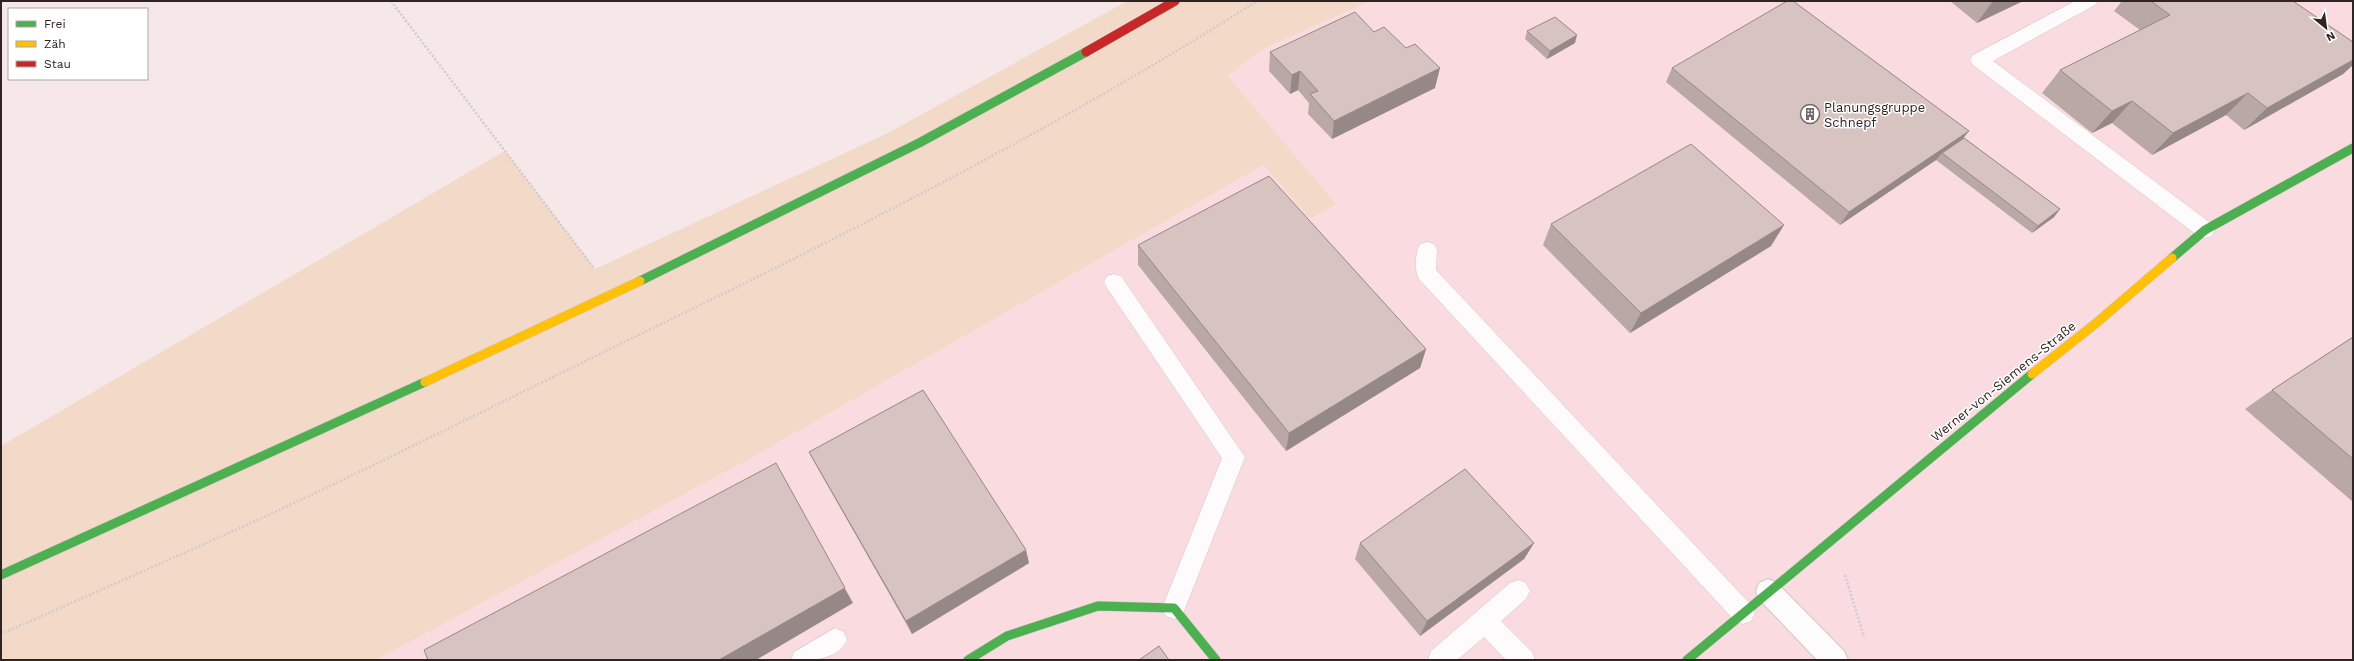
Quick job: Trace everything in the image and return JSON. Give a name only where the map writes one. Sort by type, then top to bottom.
[{"type":"street","points":[[1,575],[145,512],[614,294],[905,151],[1073,61],[1175,1]]},
{"type":"street","name":"Werner-von-Siemens-Straße","points":[[1688,660],[1833,537],[2015,387],[2095,324],[2205,230],[2353,148]]},
{"type":"street","points":[[1768,592],[1835,660]]},
{"type":"street","points":[[968,660],[1006,636],[1098,606],[1174,608],[1216,660]]},
{"type":"lane","points":[[2089,1],[1979,60],[2205,230]]},
{"type":"lane","points":[[1427,250],[1426,273],[1743,613]]},
{"type":"lane","points":[[1114,282],[1234,457],[1174,608]]},
{"type":"lane","points":[[1440,659],[1518,591]]},
{"type":"lane","points":[[1484,620],[1523,660]]},
{"type":"lane","points":[[804,660],[835,640]]},
{"type":"path","points":[[391,1],[614,294]]},
{"type":"path","points":[[1,634],[255,521],[684,313],[942,184],[1035,134],[1171,56],[1257,1]]},
{"type":"path","points":[[1833,537],[1865,640]]},
{"type":"shaded area","points":[[1127,1],[1370,1],[1263,49],[1228,76],[1336,204],[1310,219],[1264,165],[751,458],[376,660],[1,660],[1,446],[505,151],[595,269],[890,132]]},
{"type":"shaded area","points":[[1370,1],[2353,1],[2353,660],[376,660],[751,458],[1265,165],[1310,219],[1336,204],[1228,76],[1263,49]]},
{"type":"building","name":"Planungsgruppe Schnepf","points":[[1787,1],[1793,1],[1969,131],[1849,212],[1672,68]]},
{"type":"building","points":[[2151,1],[2293,1],[2353,42],[2353,60],[2267,108],[2248,93],[2173,133],[2132,101],[2112,111],[2060,70],[2170,15]]},
{"type":"building","points":[[1355,12],[1374,32],[1384,27],[1406,48],[1415,44],[1440,68],[1334,121],[1310,94],[1318,91],[1300,71],[1292,75],[1270,52]]},
{"type":"building","points":[[1555,17],[1577,35],[1550,51],[1527,31]]},
{"type":"building","name":"Planungsgruppe Schnepf","points":[[1964,138],[2060,209],[2038,226],[1942,153]]},
{"type":"building","points":[[1691,144],[1784,225],[1641,313],[1551,224]]},
{"type":"building","points":[[1269,176],[1426,349],[1289,433],[1138,245]]},
{"type":"building","points":[[2353,337],[2353,459],[2272,390]]},
{"type":"building","points":[[923,390],[1026,550],[906,621],[809,452]]},
{"type":"building","points":[[776,463],[845,588],[719,660],[428,660],[424,650]]},
{"type":"building","points":[[1465,469],[1534,543],[1427,621],[1360,543]]},
{"type":"building","points":[[1159,646],[1169,660],[1139,660]]},
{"type":"traffic: fast","points":[[640,281],[919,143],[1086,52]]},
{"type":"traffic: fast","points":[[2172,258],[2205,230],[2353,148]]},
{"type":"traffic: fast","points":[[1687,660],[2032,374]]},
{"type":"traffic: fast","points":[[1,575],[425,382]]},
{"type":"traffic: fast","points":[[968,660],[1007,636],[1098,606],[1174,608],[1216,660]]},
{"type":"traffic: slow","points":[[2032,374],[2095,324],[2172,258]]},
{"type":"traffic: slow","points":[[425,382],[640,281]]},
{"type":"traffic: jam","points":[[1086,52],[1175,1]]},
{"type":"place","name":"Planungsgruppe Schnepf","points":[[1810,114]]}]
